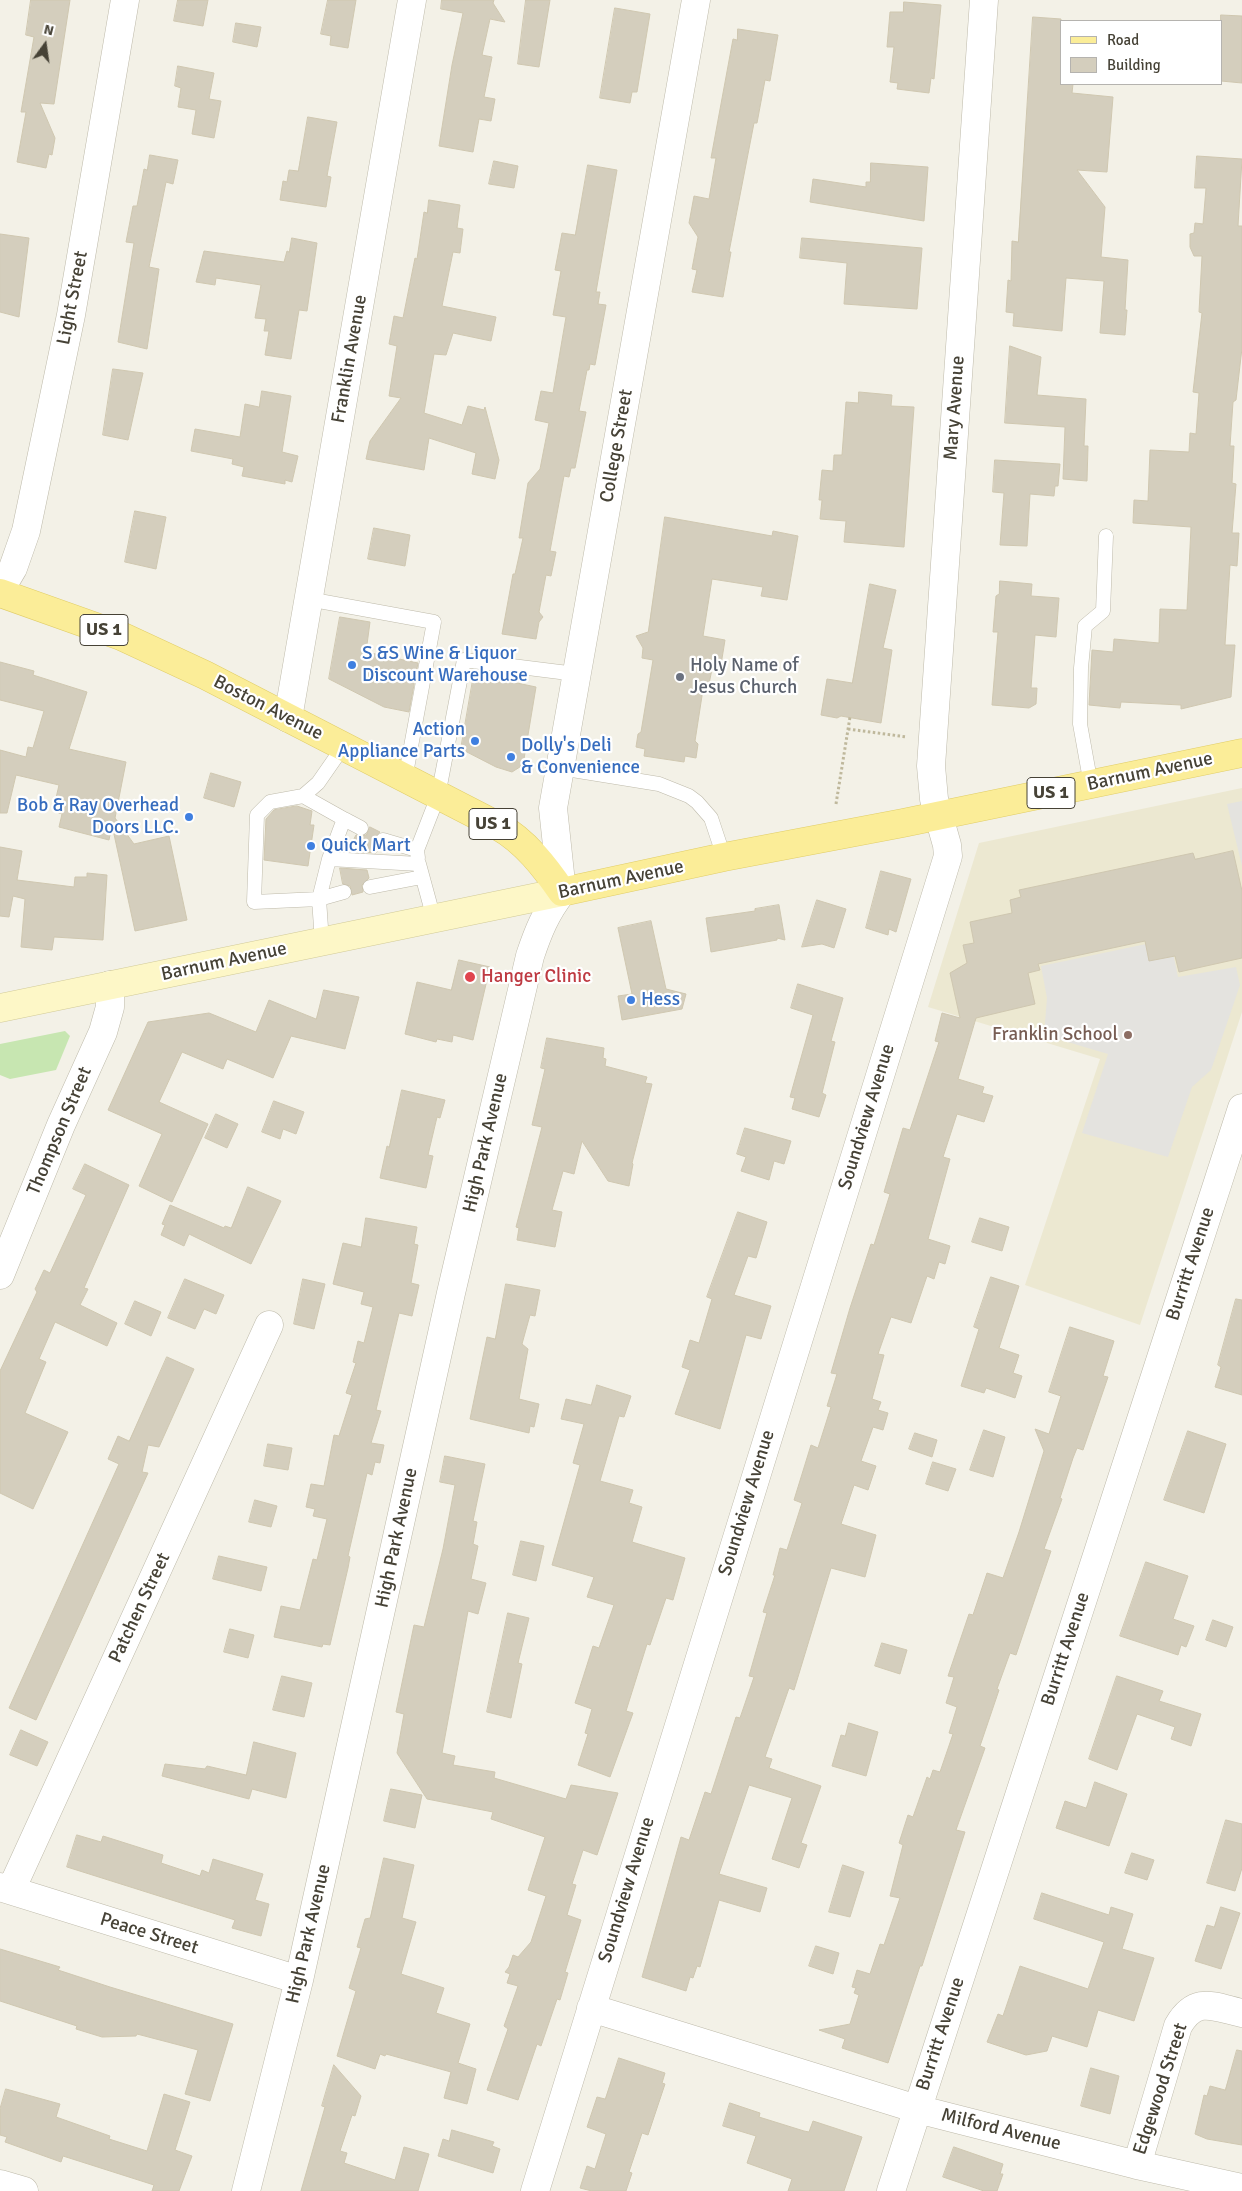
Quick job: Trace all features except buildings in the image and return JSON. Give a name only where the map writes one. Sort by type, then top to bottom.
[{"type":"main road","name":"Boston Avenue","points":[[0,591],[121,636],[205,675],[508,832],[535,857],[562,892]]},
{"type":"main road","name":"Barnum Avenue","points":[[0,1008],[724,857],[938,816],[1242,753]]},
{"type":"street","name":"Light Street","points":[[0,591],[13,568],[26,531],[71,315],[126,0]]},
{"type":"street","name":"Franklin Avenue","points":[[288,718],[412,0]]},
{"type":"street","name":"College Street","points":[[562,892],[554,808],[560,768],[696,0]]},
{"type":"street","name":"Mary Avenue","points":[[938,816],[932,785],[931,766],[984,0]]},
{"type":"street","name":"Soundview Avenue","points":[[535,2191],[948,856],[948,845],[938,816]]},
{"type":"street","name":"High Park Avenue","points":[[246,2191],[299,1980],[451,1293],[530,956],[548,910],[562,892]]},
{"type":"street","name":"Thompson Street","points":[[0,1275],[61,1124],[103,1032],[110,1007],[110,985]]},
{"type":"street","name":"Burritt Avenue","points":[[891,2191],[1242,1108]]},
{"type":"street","name":"Patchen Street","points":[[6,1889],[269,1325]]},
{"type":"street","name":"Peace Street","points":[[6,1889],[299,1980]]},
{"type":"street","name":"Edgewood Street","points":[[1137,2165],[1178,2026],[1184,2016],[1192,2009],[1203,2004],[1242,2013]]},
{"type":"street","name":"Milford Avenue","points":[[591,2008],[917,2109],[1137,2165],[1198,2185],[1242,2188]]},
{"type":"street","points":[[0,2184],[24,2191]]},
{"type":"lane","points":[[1090,785],[1080,724],[1081,668],[1084,626],[1103,611],[1106,536]]},
{"type":"lane","points":[[308,599],[434,622],[405,779]]},
{"type":"lane","points":[[434,919],[419,864],[438,796],[464,660],[576,674]]},
{"type":"lane","points":[[343,747],[318,783],[303,796],[270,802],[258,815],[254,902],[319,899],[344,892]]},
{"type":"lane","points":[[560,768],[659,784],[689,796],[698,802],[711,818],[724,857]]},
{"type":"lane","points":[[303,796],[361,828]]},
{"type":"lane","points":[[322,942],[319,899],[329,859],[344,819]]},
{"type":"lane","points":[[383,840],[419,864]]},
{"type":"lane","points":[[329,859],[419,864]]},
{"type":"lane","points":[[370,887],[419,864]]},
{"type":"path","points":[[836,804],[850,717]]},
{"type":"path","points":[[848,729],[908,737]]},
{"type":"shaded area","name":"Franklin School","points":[[1242,788],[1242,1012],[1140,1325],[1025,1285],[1100,1059],[928,1007],[979,843]]},
{"type":"shaded area","points":[[1242,801],[1242,866],[1227,804]]},
{"type":"shaded area","points":[[1170,939],[1178,977],[1236,967],[1240,985],[1211,1070],[1192,1087],[1168,1157],[1082,1133],[1108,1054],[1044,1035],[1047,998],[1041,966]]},
{"type":"green space","points":[[65,1031],[70,1036],[56,1070],[10,1079],[0,1075],[0,1044]]},
{"type":"place","name":"S &S Wine & Liquor Discount Warehouse","points":[[352,665]]},
{"type":"place","name":"Holy Name of Jesus Church","points":[[680,677]]},
{"type":"place","name":"Action Appliance Parts","points":[[475,741]]},
{"type":"place","name":"Dolly's Deli & Convenience","points":[[511,757]]},
{"type":"place","name":"Bob & Ray Overhead Doors LLC.","points":[[189,817]]},
{"type":"place","name":"Quick Mart","points":[[311,846]]},
{"type":"place","name":"Hanger Clinic","points":[[470,977]]},
{"type":"place","name":"Hess","points":[[631,1000]]},
{"type":"place","name":"Franklin School","points":[[1128,1035]]}]
